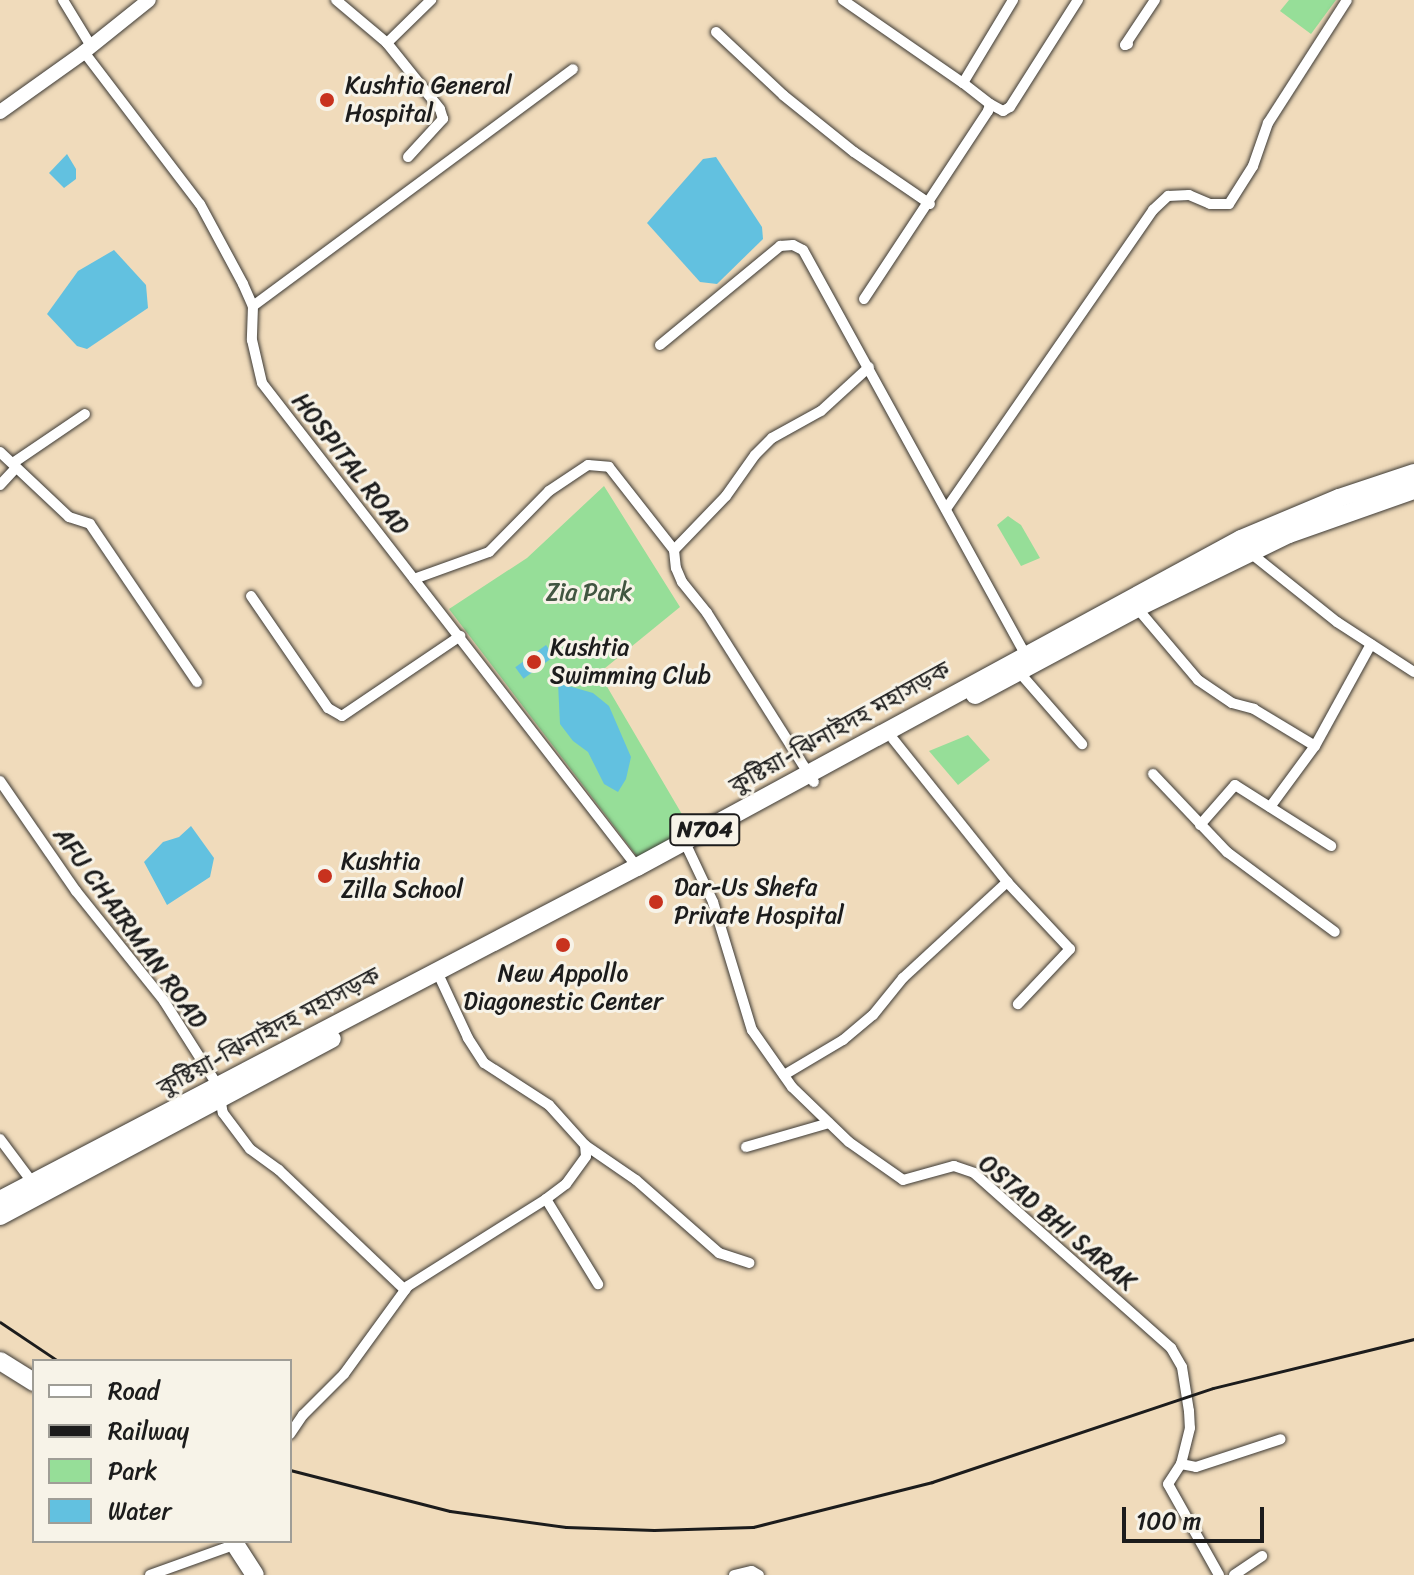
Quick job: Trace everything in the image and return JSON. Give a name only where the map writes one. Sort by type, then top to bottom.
[{"type":"highway","name":"কুষ্টিয়া-ঝিনাইদহ মহাসড়ক","points":[[219,1094],[716,829],[889,732],[1137,608],[1318,506],[1414,473]]},
{"type":"highway","name":"কুষ্টিয়া-ঝিনাইদহ মহাসড়ক","points":[[811,777],[893,739],[1025,664],[1245,547],[1414,490]]},
{"type":"highway","name":"কুষ্টিয়া-ঝিনাইদহ মহাসড়ক","points":[[640,870],[688,849],[716,829]]},
{"type":"highway","name":"কুষ্টিয়া-ঝিনাইদহ মহাসড়ক","points":[[0,1216],[82,1164],[441,980],[525,930]]},
{"type":"highway","name":"কুষ্টিয়া-ঝিনাইদহ মহাসড়ক","points":[[0,1200],[32,1182],[82,1164]]},
{"type":"highway","points":[[0,1361],[32,1381]]},
{"type":"highway","points":[[235,1543],[255,1575]]},
{"type":"main road","points":[[0,112],[88,49],[149,0]]},
{"type":"street","name":"HOSPITAL ROAD","points":[[63,0],[88,49],[200,204],[253,306],[252,340],[262,383],[640,870]]},
{"type":"street","points":[[336,0],[387,43],[440,109],[443,119],[408,157]]},
{"type":"street","points":[[387,43],[431,0]]},
{"type":"street","points":[[843,0],[1003,111],[1010,107],[1078,0]]},
{"type":"street","points":[[963,83],[1013,0]]},
{"type":"street","points":[[1128,44],[1125,45],[1155,0]]},
{"type":"street","points":[[946,509],[1153,210],[1168,196],[1189,195],[1210,204],[1229,204],[1253,166],[1275,111],[1347,0]]},
{"type":"street","points":[[716,32],[830,133],[930,204]]},
{"type":"street","points":[[253,306],[573,69]]},
{"type":"street","points":[[864,299],[930,204],[990,104]]},
{"type":"street","points":[[660,345],[780,246],[793,245],[813,263],[946,509],[1025,664],[1082,744]]},
{"type":"street","points":[[674,550],[726,496],[755,455],[772,438],[821,411],[869,367]]},
{"type":"street","points":[[0,485],[14,466],[85,414]]},
{"type":"street","points":[[0,452],[69,517],[90,524],[197,682]]},
{"type":"street","points":[[414,579],[489,552],[549,491],[588,465],[609,467],[674,550],[676,568],[682,582],[707,613],[811,777]]},
{"type":"street","points":[[1245,547],[1371,644],[1414,672]]},
{"type":"street","points":[[251,596],[328,708],[342,716],[460,636]]},
{"type":"street","points":[[1137,608],[1198,680],[1232,703],[1254,709],[1315,746]]},
{"type":"street","points":[[1270,807],[1315,746],[1371,644]]},
{"type":"street","points":[[893,739],[1007,882],[1070,949],[1018,1004]]},
{"type":"street","points":[[1153,774],[1227,852],[1335,932]]},
{"type":"street","name":"AFU CHAIRMAN ROAD","points":[[0,781],[76,891],[164,1001],[219,1094],[223,1113],[250,1149],[279,1170],[405,1290]]},
{"type":"street","points":[[1200,825],[1235,785],[1331,846]]},
{"type":"street","name":"OSTAD BHI SARAK","points":[[688,849],[713,902],[752,1030],[784,1075],[829,1123],[903,1180],[954,1166],[974,1173],[1171,1348],[1182,1367],[1189,1411],[1190,1428],[1181,1464]]},
{"type":"street","points":[[784,1075],[843,1040],[873,1015],[903,978],[1007,882]]},
{"type":"street","points":[[441,980],[468,1038],[484,1063],[549,1105],[585,1145],[636,1180],[719,1253],[749,1263]]},
{"type":"street","points":[[746,1147],[829,1123]]},
{"type":"street","points":[[0,1139],[32,1182]]},
{"type":"street","points":[[292,1431],[303,1415],[344,1374],[405,1290],[420,1276],[546,1199],[581,1166],[585,1145]]},
{"type":"street","points":[[546,1199],[598,1284]]},
{"type":"street","points":[[1219,1575],[1168,1484],[1181,1464],[1196,1467],[1281,1439]]},
{"type":"street","points":[[150,1575],[235,1543]]},
{"type":"street","points":[[1234,1575],[1262,1556]]},
{"type":"street","points":[[734,1575],[752,1571],[759,1575]]},
{"type":"green space","points":[[1289,0],[1336,0],[1311,34],[1280,11]]},
{"type":"green space","name":"Zia Park","points":[[604,486],[680,607],[599,673],[693,833],[639,859],[449,609],[527,558]]},
{"type":"green space","points":[[1008,516],[1021,525],[1040,558],[1021,566],[997,525]]},
{"type":"green space","points":[[968,735],[990,760],[958,785],[929,751]]},
{"type":"water","points":[[67,154],[76,169],[76,179],[64,188],[49,173]]},
{"type":"water","points":[[716,157],[762,227],[763,239],[717,284],[700,282],[647,223],[703,159]]},
{"type":"water","points":[[114,250],[146,285],[148,308],[87,349],[77,346],[47,314],[78,271]]},
{"type":"water","name":"Kushtia Swimming Club","points":[[546,645],[554,656],[523,679],[515,667]]},
{"type":"water","points":[[558,683],[593,693],[609,706],[631,757],[626,779],[618,792],[604,784],[588,752],[573,741],[560,724]]},
{"type":"water","points":[[191,826],[214,858],[210,877],[167,905],[144,862],[163,842],[179,837]]},
{"type":"railway","points":[[0,1322],[55,1359]]},
{"type":"railway","points":[[292,1471],[450,1511],[566,1527],[654,1530],[753,1527],[932,1482],[1213,1388],[1414,1339]]},
{"type":"place","name":"Kushtia General Hospital","points":[[327,100]]},
{"type":"place","name":"Kushtia Swimming Club","points":[[534,662]]},
{"type":"place","name":"Kushtia Zilla School","points":[[325,876]]},
{"type":"place","name":"Dar-Us Shefa Private Hospital","points":[[656,902]]},
{"type":"place","name":"New Appollo Diagonestic Center","points":[[563,945]]}]
